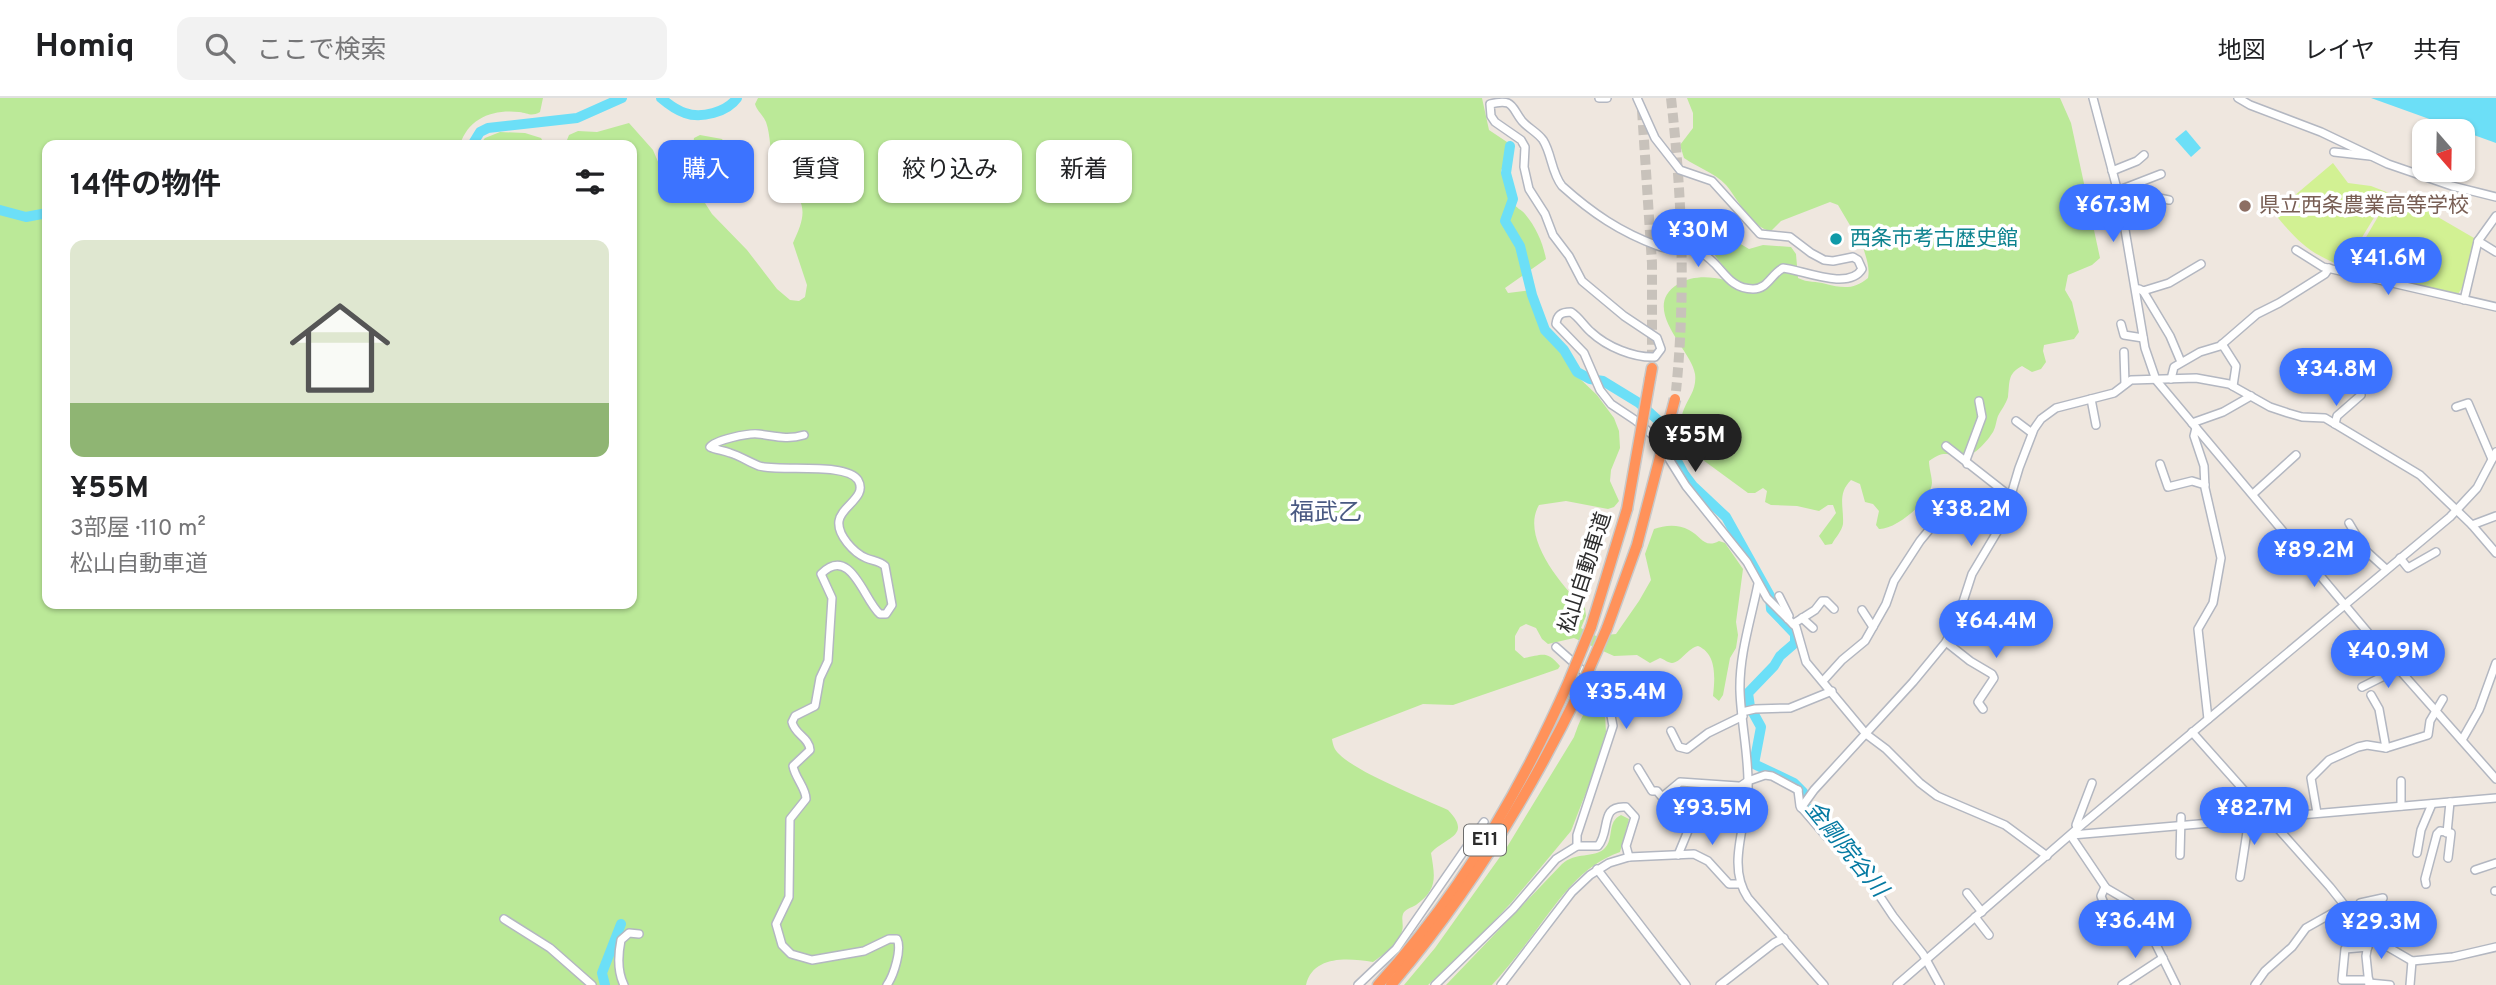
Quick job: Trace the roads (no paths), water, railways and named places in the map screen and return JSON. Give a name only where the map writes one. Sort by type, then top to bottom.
[{"type":"highway","name":"松山自動車道","points":[[1378,985],[1442,905],[1492,829],[1547,731],[1591,627],[1627,509],[1651,373]]},
{"type":"highway","name":"松山自動車道","points":[[1391,985],[1439,925],[1493,847],[1537,775],[1580,690],[1607,628],[1637,545],[1675,395]]},
{"type":"street","points":[[1599,98],[1607,98]]},
{"type":"street","points":[[1637,98],[1655,138],[1680,170],[1712,181],[1760,234],[1797,239],[1811,253],[1824,260],[1853,257],[1858,260],[1862,269],[1857,276],[1848,278],[1817,277],[1783,268],[1777,271],[1764,287],[1740,288],[1701,253],[1672,251],[1617,228],[1597,216],[1557,180],[1542,139],[1522,121],[1513,104],[1506,99],[1494,102],[1490,104],[1491,116],[1502,128],[1521,140],[1525,147],[1524,167],[1529,189],[1545,214],[1553,235],[1569,256],[1582,281],[1624,316],[1657,338],[1661,344],[1659,354],[1648,357],[1621,350],[1600,340],[1576,315],[1565,312],[1557,318],[1556,324],[1584,353],[1597,383],[1611,404],[1635,419],[1656,438],[1686,486],[1747,562],[1770,601],[1799,634],[1806,662],[1866,734],[1937,796],[2005,825],[2047,856]]},
{"type":"street","points":[[2093,98],[2122,213],[2143,338],[2156,380],[2396,666],[2496,779]]},
{"type":"street","points":[[2238,98],[2423,177],[2495,197]]},
{"type":"street","points":[[2334,152],[2371,156]]},
{"type":"street","points":[[2112,171],[2137,161],[2144,155]]},
{"type":"street","points":[[2117,191],[2161,174]]},
{"type":"street","points":[[2122,213],[2159,198],[2169,200]]},
{"type":"street","points":[[2464,300],[2477,240],[2496,216]]},
{"type":"street","points":[[2477,240],[2496,252]]},
{"type":"street","points":[[2295,250],[2316,264],[2329,268],[2496,307]]},
{"type":"street","points":[[2143,291],[2169,283],[2201,264]]},
{"type":"street","points":[[2171,379],[2172,370],[2180,362],[2221,344],[2258,313],[2291,296],[2325,274],[2329,268]]},
{"type":"street","points":[[2134,286],[2143,291],[2169,336],[2180,362]]},
{"type":"street","points":[[2120,324],[2124,335],[2143,338]]},
{"type":"street","points":[[2221,344],[2236,366],[2233,386]]},
{"type":"street","points":[[2124,352],[2125,384]]},
{"type":"street","points":[[1940,985],[1926,960],[1867,877],[1826,836],[1798,802],[1806,789],[1866,734],[1946,642],[1972,574],[2003,522],[2032,433],[2041,419],[2051,411],[2115,393],[2131,380],[2196,377],[2233,386],[2270,407],[2297,416],[2320,417],[2420,475],[2472,524],[2496,553]]},
{"type":"street","points":[[2194,426],[2251,396]]},
{"type":"street","points":[[2334,424],[2337,416],[2361,396]]},
{"type":"street","points":[[2091,399],[2096,425]]},
{"type":"street","points":[[1968,464],[1966,460],[1982,416],[1979,401]]},
{"type":"street","points":[[1897,985],[2456,510],[2477,488],[2494,455],[2468,403],[2456,407]]},
{"type":"street","points":[[2016,421],[2032,433]]},
{"type":"street","points":[[2194,426],[2221,558],[2213,603],[2197,629],[2208,719]]},
{"type":"street","points":[[804,435],[788,439],[751,435],[716,442],[710,447],[732,453],[760,466],[777,469],[841,470],[858,480],[859,495],[839,517],[839,525],[847,542],[856,552],[884,563],[892,605],[886,614],[880,614],[850,570],[835,566],[821,574],[832,598],[828,661],[820,678],[815,706],[795,716],[792,722],[797,733],[808,742],[810,750],[793,766],[806,799],[790,819],[790,891],[788,904],[776,920],[776,930],[786,950],[798,957],[812,960],[864,951],[889,939],[897,939],[900,944],[894,974],[887,985]]},
{"type":"street","points":[[1946,446],[2011,497]]},
{"type":"street","points":[[2253,494],[2296,455]]},
{"type":"street","points":[[2160,464],[2168,487],[2192,481],[2205,485]]},
{"type":"street","points":[[1823,681],[1842,660],[1862,645],[1886,604],[1894,582],[1920,541],[1945,512],[1954,509],[1997,532]]},
{"type":"street","points":[[2472,524],[2496,516]]},
{"type":"street","points":[[2349,523],[2365,550],[2386,569]]},
{"type":"street","points":[[2400,558],[2407,568],[2436,552]]},
{"type":"street","points":[[1758,584],[1742,663],[1740,692],[1748,781],[1747,814],[1737,862],[1740,884],[1748,898],[1824,985]]},
{"type":"street","points":[[1779,596],[1790,622]]},
{"type":"street","points":[[1753,608],[1760,601],[1770,601]]},
{"type":"street","points":[[1790,622],[1815,610],[1822,601],[1826,601],[1834,609]]},
{"type":"street","points":[[1862,610],[1873,626]]},
{"type":"street","points":[[1802,618],[1813,628]]},
{"type":"street","points":[[1946,642],[1992,674],[1994,678],[1978,702],[1983,709]]},
{"type":"street","points":[[1954,649],[1966,646]]},
{"type":"street","points":[[1556,647],[1602,689],[1608,699],[1613,726],[1577,835],[1577,846]]},
{"type":"street","points":[[2462,740],[2479,710],[2496,663]]},
{"type":"street","points":[[2362,687],[2384,676],[2396,666]]},
{"type":"street","points":[[1671,731],[1679,747],[1687,749],[1708,733],[1755,709],[1790,708],[1832,691]]},
{"type":"street","points":[[2371,695],[2379,709],[2386,748]]},
{"type":"street","points":[[2317,813],[2311,778],[2313,774],[2322,769],[2329,760],[2358,747],[2367,745],[2386,748],[2428,735],[2430,721],[2443,699]]},
{"type":"street","points":[[2192,732],[2369,936],[2412,961],[2453,957],[2496,947]]},
{"type":"street","points":[[1638,768],[1652,791],[1657,791],[1662,797],[1680,782],[1738,786]]},
{"type":"street","points":[[1678,855],[1690,826],[1738,786],[1765,775],[1806,789]]},
{"type":"street","points":[[2401,781],[2401,806]]},
{"type":"street","points":[[2073,833],[2092,783]]},
{"type":"street","points":[[1803,806],[1806,789]]},
{"type":"street","points":[[2209,823],[2210,797]]},
{"type":"street","points":[[2073,833],[2181,821],[2209,823],[2496,798]]},
{"type":"street","points":[[2447,833],[2450,802]]},
{"type":"street","points":[[2417,853],[2421,830],[2432,804]]},
{"type":"street","points":[[1435,985],[1513,909],[1556,859],[1577,846],[1598,846],[1605,835],[1610,812],[1615,807],[1626,807],[1635,817],[1626,846],[1629,857]]},
{"type":"street","points":[[2238,874],[2246,820]]},
{"type":"street","points":[[2179,855],[2181,821]]},
{"type":"street","points":[[1358,985],[1396,949],[1484,822]]},
{"type":"street","points":[[2426,884],[2425,879],[2440,831],[2451,833],[2448,858]]},
{"type":"street","points":[[2073,833],[2105,887],[2136,907],[2176,985]]},
{"type":"street","points":[[1501,985],[1572,892],[1597,869],[1629,857],[1693,855],[1704,858],[1726,882],[1732,885],[1740,884]]},
{"type":"street","points":[[2475,870],[2496,863]]},
{"type":"street","points":[[1597,869],[1686,985]]},
{"type":"street","points":[[2105,887],[2101,896],[2109,922]]},
{"type":"street","points":[[1967,893],[1982,912]]},
{"type":"street","points":[[2355,918],[2360,903],[2383,898]]},
{"type":"street","points":[[2255,985],[2306,928],[2345,906]]},
{"type":"street","points":[[1975,918],[1989,935]]},
{"type":"street","points":[[504,919],[550,948],[592,985]]},
{"type":"street","points":[[624,985],[618,962],[621,940],[629,933],[639,934]]},
{"type":"street","points":[[2369,936],[2369,983]]},
{"type":"street","points":[[1720,985],[1784,938]]},
{"type":"street","points":[[2368,947],[2345,949],[2343,980],[2390,985]]},
{"type":"street","points":[[2122,985],[2163,958]]},
{"type":"street","points":[[2410,985],[2412,961]]},
{"type":"water","points":[[2371,98],[2496,98],[2496,143],[2475,135],[2475,119],[2429,119]]},
{"type":"water","points":[[2186,130],[2201,148],[2191,157],[2175,139]]},
{"type":"waterway","points":[[475,140],[480,132],[488,128],[577,118],[622,98]]},
{"type":"waterway","points":[[661,98],[672,107],[691,115],[706,115],[720,110],[737,98]]},
{"type":"waterway","name":"金剛院谷川","points":[[1510,146],[1506,173],[1513,199],[1505,221],[1520,246],[1532,295],[1545,330],[1564,350],[1577,372],[1590,379],[1603,381],[1639,403],[1660,422],[1673,442],[1676,459],[1684,474],[1726,517],[1770,596],[1771,609],[1795,634],[1795,643],[1748,693],[1750,707],[1761,727],[1754,764],[1794,783],[1803,792],[1801,800],[1817,821]]},
{"type":"waterway","points":[[0,210],[26,217],[42,214]]},
{"type":"waterway","points":[[605,985],[602,973],[621,924]]},
{"type":"tunnel","points":[[1671,98],[1678,171],[1682,281],[1676,391]]},
{"type":"tunnel","points":[[1642,110],[1652,263],[1652,368]]},
{"type":"place","name":"県立西条農業高等学校","points":[[2245,206]]},
{"type":"place","name":"西条市考古歴史館","points":[[1836,239]]},
{"type":"district","name":"福武乙","points":[[1326,514]]}]
